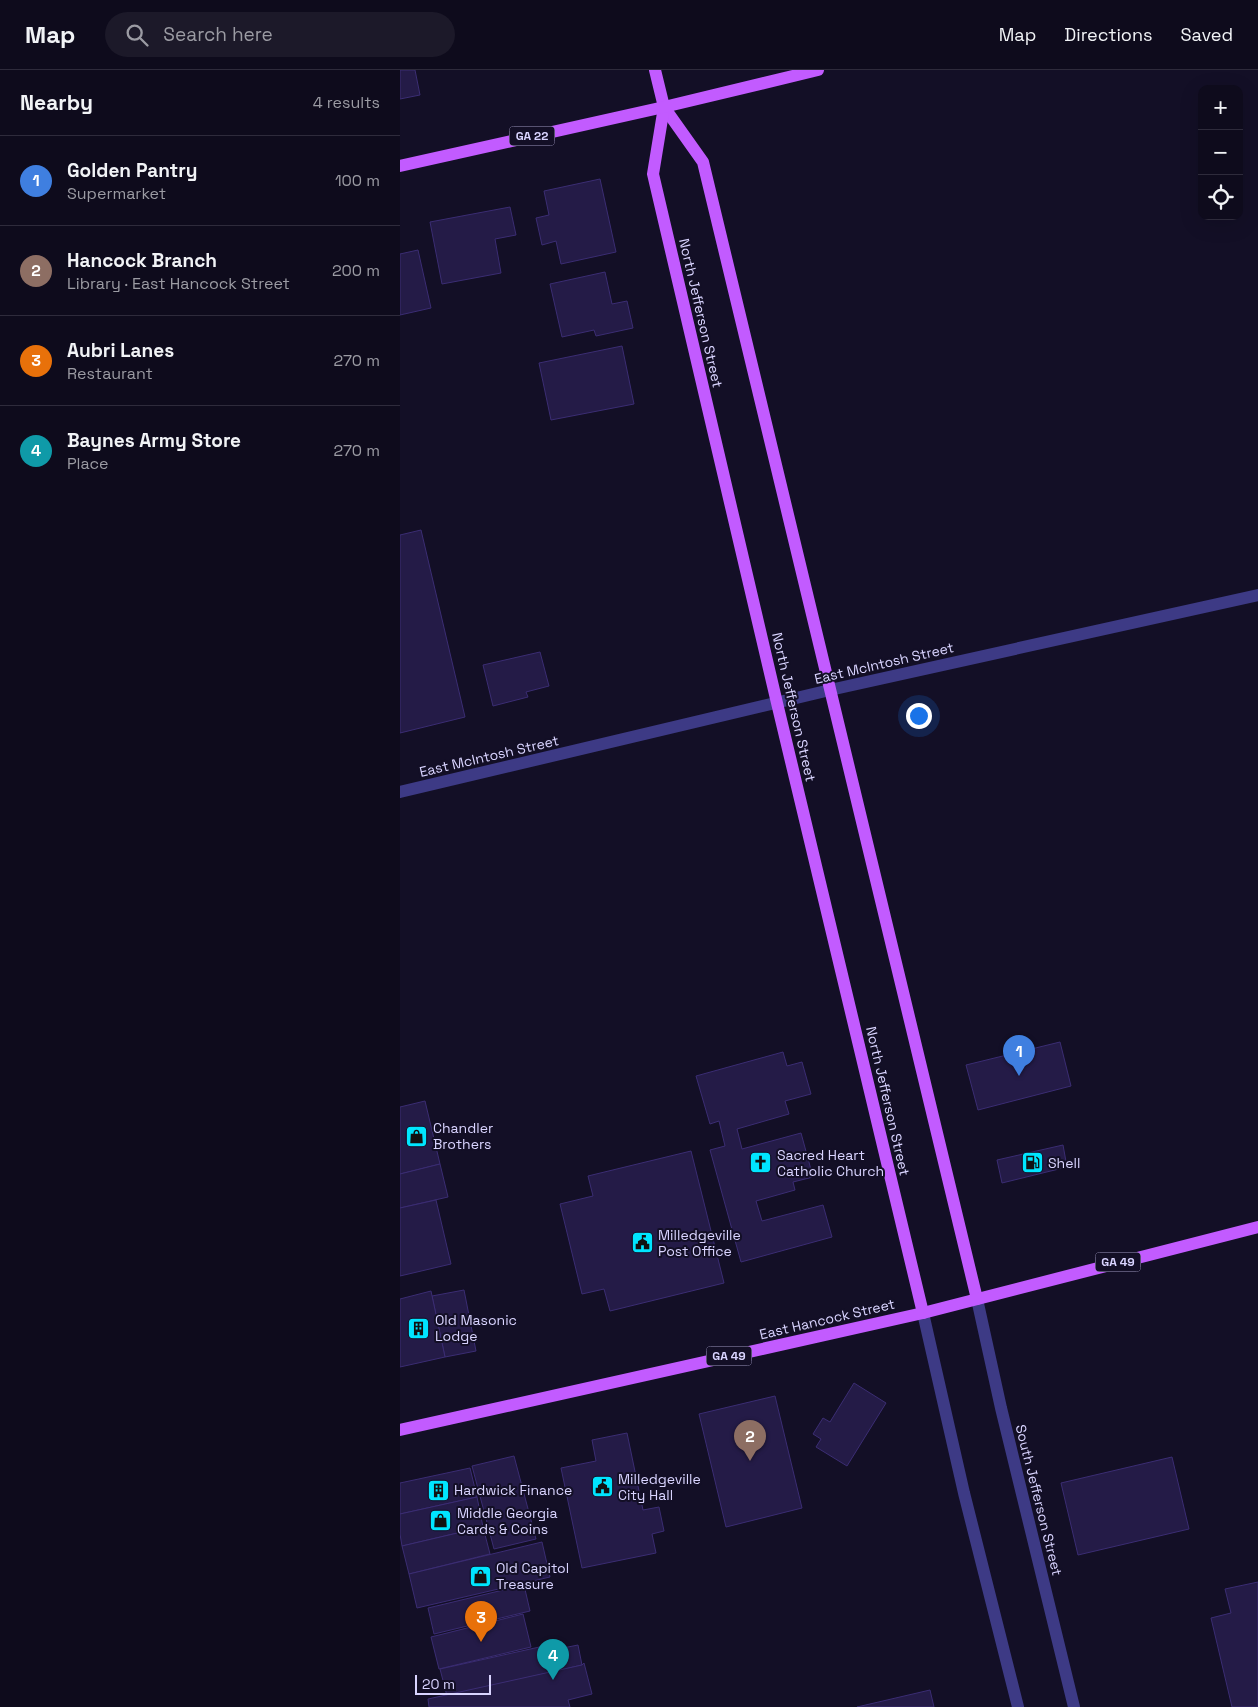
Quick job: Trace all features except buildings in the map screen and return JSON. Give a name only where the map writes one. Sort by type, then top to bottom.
[{"type":"main road","name":"North Jefferson Street","points":[[655,70],[664,107],[703,162],[977,1299]]},
{"type":"main road","name":"GA 22","points":[[400,166],[664,107],[818,70]]},
{"type":"main road","name":"North Jefferson Street","points":[[664,107],[653,174],[923,1312]]},
{"type":"main road","name":"East Hancock Street","points":[[400,1430],[923,1312],[1258,1227]]},
{"type":"street","name":"East McIntosh Street","points":[[400,792],[830,690],[1258,595]]},
{"type":"street","name":"South Jefferson Street","points":[[977,1299],[1001,1408],[1074,1707]]},
{"type":"street","points":[[923,1312],[964,1493],[1018,1707]]},
{"type":"place","name":"Golden Pantry","points":[[1019,1076]]},
{"type":"place","name":"Chandler Brothers","points":[[417,1136]]},
{"type":"place","name":"Sacred Heart Catholic Church","points":[[761,1163]]},
{"type":"place","name":"Shell","points":[[1032,1163]]},
{"type":"place","name":"Milledgeville Post Office","points":[[642,1243]]},
{"type":"place","name":"Old Masonic Lodge","points":[[419,1328]]},
{"type":"place","name":"Hancock Branch","points":[[750,1461]]},
{"type":"place","name":"Milledgeville City Hall","points":[[602,1487]]},
{"type":"place","name":"Hardwick Finance","points":[[438,1490]]},
{"type":"place","name":"Middle Georgia Cards & Coins","points":[[441,1521]]},
{"type":"place","name":"Old Capitol Treasure","points":[[480,1576]]},
{"type":"place","name":"Aubri Lanes","points":[[481,1642]]},
{"type":"place","name":"Baynes Army Store","points":[[553,1680]]}]
